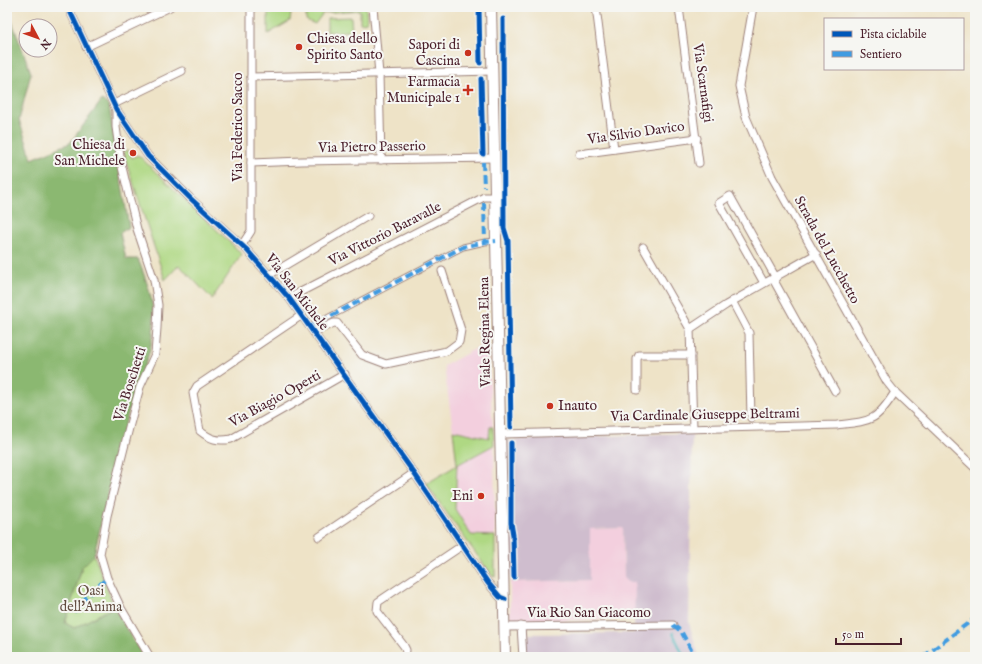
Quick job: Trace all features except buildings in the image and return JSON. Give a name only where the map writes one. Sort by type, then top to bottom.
[{"type":"main road","name":"Viale Regina Elena","points":[[494,7],[494,158],[505,599],[505,657]]},
{"type":"street","name":"Via San Michele","points":[[68,7],[115,106],[139,144],[157,166],[242,245],[289,298],[345,374],[488,583],[500,597],[505,599]]},
{"type":"street","points":[[86,47],[170,7]]},
{"type":"street","name":"Via Federico Sacco","points":[[242,245],[251,231],[251,7]]},
{"type":"street","points":[[373,7],[379,74],[381,160]]},
{"type":"street","points":[[596,7],[614,149]]},
{"type":"street","name":"Via Scarnafigi","points":[[679,7],[700,163]]},
{"type":"street","name":"Strada del Lucchetto","points":[[753,7],[742,64],[739,86],[740,95],[746,117],[772,177],[867,348],[895,392],[975,468]]},
{"type":"street","points":[[115,106],[182,71]]},
{"type":"street","points":[[251,77],[493,71]]},
{"type":"street","name":"Via Boschetti","points":[[115,106],[116,127],[121,163],[137,229],[154,280],[158,304],[155,354],[140,387],[107,516],[100,554],[107,578],[121,608],[150,657]]},
{"type":"street","name":"Via Silvio Davico","points":[[579,154],[697,138]]},
{"type":"street","name":"Via Pietro Passerio","points":[[251,163],[494,158]]},
{"type":"street","points":[[764,283],[719,203],[730,196],[835,390]]},
{"type":"street","name":"Via Vittorio Baravalle","points":[[289,298],[484,197],[495,197]]},
{"type":"street","points":[[269,275],[368,216]]},
{"type":"street","points":[[312,330],[463,247],[496,241]]},
{"type":"street","points":[[643,248],[690,329],[693,428]]},
{"type":"street","points":[[690,329],[732,301],[816,254]]},
{"type":"street","points":[[312,330],[337,323],[362,355],[375,362],[386,364],[447,351],[459,342],[461,330],[454,313],[442,271]]},
{"type":"street","points":[[732,301],[749,333],[751,418]]},
{"type":"street","name":"Via Biagio Operti","points":[[302,315],[197,386],[193,394],[200,431],[213,439],[221,441],[230,439],[345,374]]},
{"type":"street","points":[[637,390],[637,359],[639,355],[691,355]]},
{"type":"street","name":"Via Cardinale Giuseppe Beltrami","points":[[501,434],[837,425],[872,419],[880,414],[895,392]]},
{"type":"street","points":[[320,537],[414,473]]},
{"type":"street","points":[[405,657],[406,650],[378,611],[378,602],[463,545]]},
{"type":"street","name":"Via Rio San Giacomo","points":[[505,627],[674,625]]},
{"type":"street","points":[[521,626],[523,657]]},
{"type":"shaded area","points":[[487,342],[493,427],[490,427],[490,438],[453,430],[444,366]]},
{"type":"shaded area","points":[[692,433],[689,623],[699,657],[524,657],[523,634],[634,633],[635,582],[627,582],[624,577],[623,528],[590,529],[590,580],[510,582],[508,440]]},
{"type":"shaded area","points":[[494,445],[495,536],[471,535],[455,509],[457,465]]},
{"type":"shaded area","points":[[623,528],[624,577],[635,581],[635,619],[510,621],[510,582],[590,580],[590,529]]},
{"type":"green space","points":[[268,7],[366,7],[367,22],[360,23],[360,10],[323,13],[315,24],[306,20],[306,12],[291,12],[290,21],[268,34]]},
{"type":"green space","points":[[7,8],[18,38],[18,58],[25,58],[31,73],[19,120],[32,159],[70,143],[102,100],[109,106],[129,227],[120,233],[126,259],[138,259],[147,282],[154,315],[154,323],[151,346],[132,399],[124,428],[110,482],[94,555],[82,567],[65,623],[74,628],[114,607],[143,657],[7,657]]},
{"type":"green space","points":[[351,17],[352,31],[327,32],[327,18]]},
{"type":"green space","points":[[128,150],[132,158],[138,155],[242,254],[212,299],[179,265],[165,280],[123,152]]},
{"type":"green space","points":[[490,427],[493,427],[494,445],[457,465],[453,430],[489,438]]},
{"type":"green space","points":[[457,465],[455,509],[471,535],[495,536],[495,577],[492,576],[426,484]]},
{"type":"green space","name":"Oasi dell'Anima","points":[[94,555],[114,607],[74,628],[65,623],[82,567]]},
{"type":"waterway","points":[[673,633],[684,657]]},
{"type":"marked path","points":[[483,162],[484,187]]},
{"type":"marked path","points":[[484,203],[485,242]]},
{"type":"marked path","points":[[310,327],[463,247],[496,241]]},
{"type":"marked path","points":[[74,612],[78,605],[107,578]]},
{"type":"marked path","points":[[923,657],[975,618]]},
{"type":"marked path","points":[[673,625],[681,631],[695,657]]},
{"type":"cycle path","points":[[68,7],[116,109],[148,156],[190,198],[246,249],[289,298],[414,473],[488,583],[500,597],[505,599]]},
{"type":"cycle path","points":[[479,7],[480,63]]},
{"type":"cycle path","points":[[503,19],[504,228],[508,241],[511,427]]},
{"type":"cycle path","points":[[481,79],[483,154]]},
{"type":"cycle path","points":[[511,443],[511,523],[513,535],[514,577]]},
{"type":"place","name":"Chiesa dello Spirito Santo","points":[[299,47]]},
{"type":"place","name":"Sapori di Cascina","points":[[468,53]]},
{"type":"place","name":"Farmacia Municipale 1","points":[[468,90]]},
{"type":"place","name":"Chiesa di San Michele","points":[[133,153]]},
{"type":"place","name":"Inauto","points":[[550,406]]},
{"type":"place","name":"Eni","points":[[481,496]]}]
